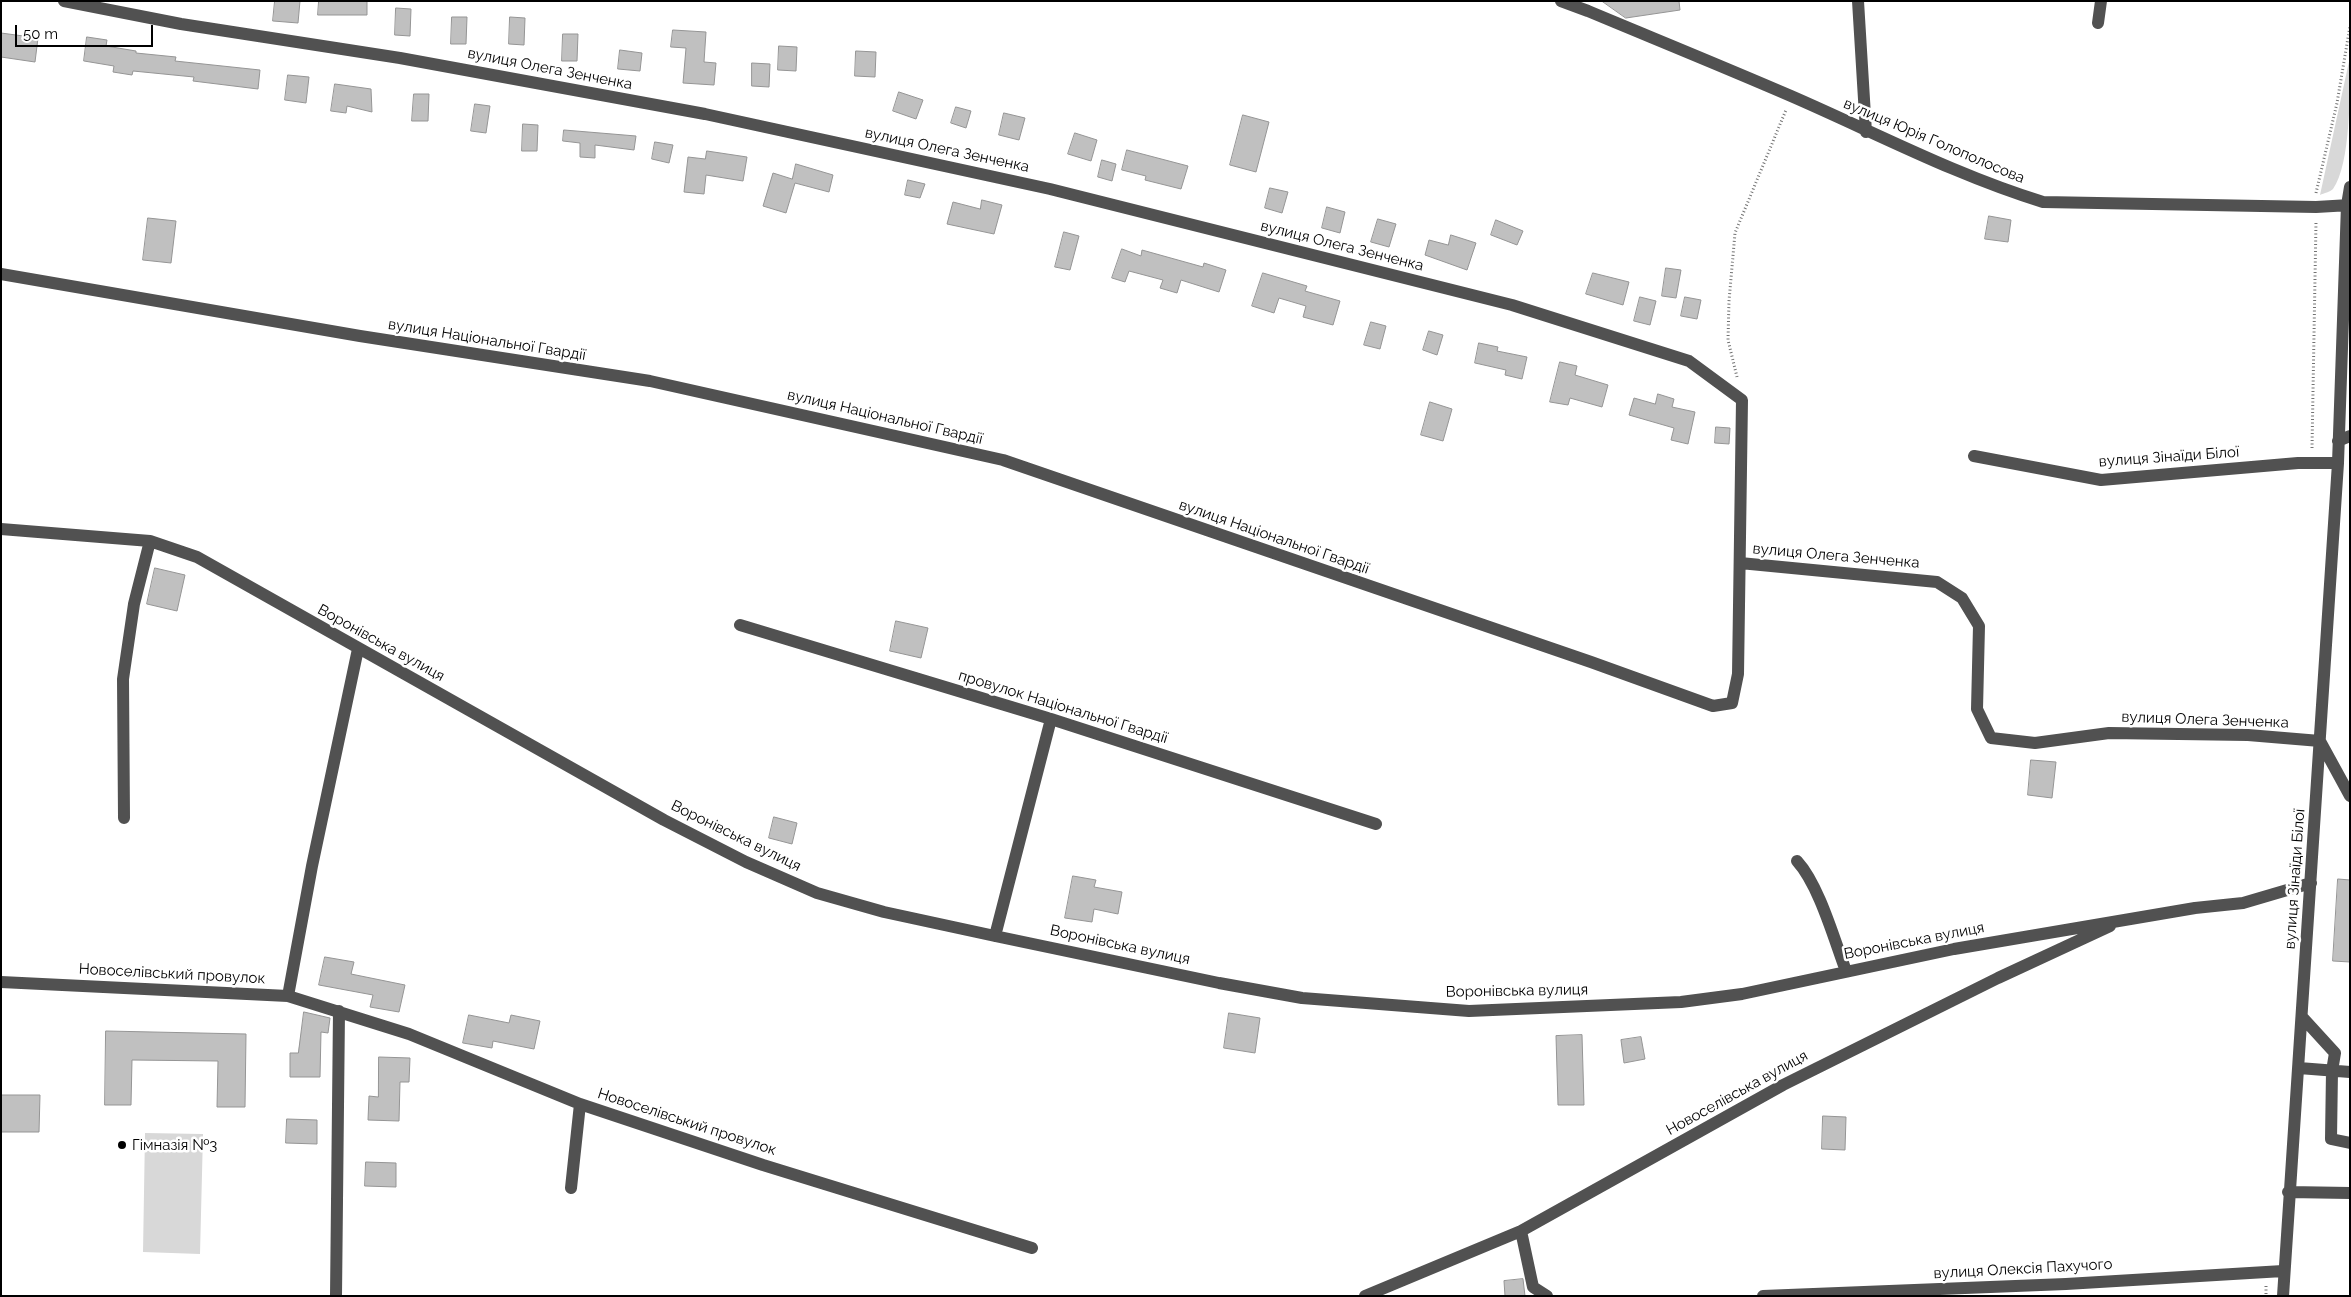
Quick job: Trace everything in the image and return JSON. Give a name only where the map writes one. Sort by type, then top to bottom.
[{"type":"street","name":"вулиця Олега Зенченка","points":[[64,1],[180,24],[400,58],[696,112],[1050,190],[1512,305],[1689,361],[1742,400],[1740,563],[1937,582],[1962,598],[1979,626],[1976,709],[1992,738],[2035,743],[2109,733],[2248,735],[2320,741]]},
{"type":"street","name":"вулиця Юрія Голополосова","points":[[1561,1],[1588,6],[1792,96],[1866,132],[2002,189],[2042,202],[2316,207],[2348,205]]},
{"type":"street","points":[[1858,1],[1866,132]]},
{"type":"street","points":[[2098,23],[2100,1]]},
{"type":"street","name":"вулиця Зінаїди Білої","points":[[2283,1296],[2288,1192],[2303,1018],[2338,463],[2344,439],[2348,205],[2350,187]]},
{"type":"street","name":"вулиця Національної Гвардії","points":[[1,274],[350,335],[650,381],[1003,460],[1713,706],[1732,702],[1738,674],[1740,563]]},
{"type":"street","name":"вулиця Зінаїди Білої","points":[[1974,456],[2101,480],[2312,463],[2338,463]]},
{"type":"street","name":"Воронівська вулиця","points":[[1,529],[150,541],[197,557],[664,820],[746,862],[817,893],[884,912],[1219,983],[1302,998],[1469,1011],[1681,1002],[1742,994],[1954,949],[2195,908],[2243,903],[2311,883]]},
{"type":"street","points":[[124,818],[123,679],[134,604],[150,541]]},
{"type":"street","name":"провулок Національної Гвардії","points":[[740,626],[1051,719],[1376,824]]},
{"type":"street","points":[[288,996],[318,837],[358,649]]},
{"type":"street","points":[[995,936],[1051,719]]},
{"type":"street","points":[[2320,741],[2350,796]]},
{"type":"street","points":[[1797,861],[1805,870],[1846,971]]},
{"type":"street","name":"Новоселівська вулиця","points":[[1365,1296],[1521,1232],[1783,1085],[1998,978],[2126,919]]},
{"type":"street","name":"Новоселівський провулок","points":[[1,982],[288,996],[339,1010],[409,1034],[580,1104],[763,1165],[1032,1248]]},
{"type":"street","points":[[336,1296],[339,1010]]},
{"type":"street","points":[[2303,1018],[2335,1053],[2332,1071],[2331,1139],[2350,1143]]},
{"type":"street","points":[[2299,1068],[2350,1072]]},
{"type":"street","points":[[571,1188],[580,1104]]},
{"type":"street","points":[[2288,1192],[2350,1193]]},
{"type":"street","points":[[1521,1232],[1533,1287],[1547,1296]]},
{"type":"street","name":"вулиця Олексія Пахучого","points":[[1763,1296],[2056,1284],[2283,1271]]},
{"type":"path","points":[[2312,463],[2316,188],[2337,103],[2350,26]]},
{"type":"path","points":[[1742,400],[1728,340],[1729,301],[1735,233],[1792,96]]},
{"type":"shaded area","points":[[2350,57],[2348,126],[2343,162],[2339,178],[2333,189],[2320,195]]},
{"type":"shaded area","points":[[145,1133],[203,1134],[200,1254],[143,1252]]},
{"type":"building","points":[[275,1],[300,1],[298,23],[273,21]]},
{"type":"building","points":[[319,1],[367,1],[367,15],[318,15]]},
{"type":"building","points":[[1602,1],[1679,1],[1680,10],[1626,18]]},
{"type":"building","points":[[396,8],[411,9],[410,36],[395,35]]},
{"type":"building","points":[[452,17],[467,17],[466,44],[451,44]]},
{"type":"building","points":[[510,17],[525,18],[524,45],[509,44]]},
{"type":"building","points":[[673,30],[706,32],[704,62],[716,63],[714,85],[683,83],[686,48],[671,47]]},
{"type":"building","points":[[1,33],[38,38],[35,62],[1,57]]},
{"type":"building","points":[[563,34],[578,34],[577,61],[562,61]]},
{"type":"building","points":[[87,37],[107,40],[106,46],[136,51],[136,53],[176,57],[175,61],[260,70],[258,89],[193,81],[194,77],[133,71],[132,75],[113,72],[114,66],[84,61]]},
{"type":"building","points":[[779,46],[797,47],[796,71],[778,70]]},
{"type":"building","points":[[620,50],[642,53],[640,71],[618,69]]},
{"type":"building","points":[[856,51],[876,52],[875,77],[855,76]]},
{"type":"building","points":[[752,63],[770,64],[769,87],[752,86]]},
{"type":"building","points":[[288,75],[309,77],[306,103],[285,100]]},
{"type":"building","points":[[335,84],[371,89],[372,112],[347,106],[346,113],[331,111]]},
{"type":"building","points":[[899,92],[923,100],[916,119],[893,111]]},
{"type":"building","points":[[414,94],[429,94],[428,121],[412,121]]},
{"type":"building","points":[[475,104],[490,106],[486,133],[471,131]]},
{"type":"building","points":[[956,107],[971,111],[966,128],[951,123]]},
{"type":"building","points":[[1004,113],[1025,118],[1019,140],[999,135]]},
{"type":"building","points":[[1243,115],[1269,122],[1256,172],[1230,165]]},
{"type":"building","points":[[523,124],[538,125],[537,151],[522,151]]},
{"type":"building","points":[[564,130],[636,136],[634,150],[595,145],[595,158],[580,157],[580,143],[563,141]]},
{"type":"building","points":[[1075,133],[1097,140],[1091,161],[1068,154]]},
{"type":"building","points":[[655,142],[673,145],[669,163],[652,159]]},
{"type":"building","points":[[1127,150],[1188,166],[1181,189],[1145,180],[1146,176],[1122,170]]},
{"type":"building","points":[[707,151],[747,157],[743,181],[706,175],[704,194],[684,192],[688,157],[705,159]]},
{"type":"building","points":[[1102,160],[1116,164],[1112,181],[1098,177]]},
{"type":"building","points":[[796,164],[833,175],[829,192],[795,183],[786,213],[763,206],[773,173],[792,179]]},
{"type":"building","points":[[908,180],[925,184],[920,198],[905,195]]},
{"type":"building","points":[[1270,188],[1288,192],[1282,213],[1265,208]]},
{"type":"building","points":[[982,200],[1002,205],[994,234],[947,224],[953,202],[980,209]]},
{"type":"building","points":[[1327,207],[1345,212],[1340,233],[1322,228]]},
{"type":"building","points":[[1989,216],[2011,220],[2008,242],[1985,239]]},
{"type":"building","points":[[148,218],[176,221],[171,263],[143,260]]},
{"type":"building","points":[[1378,219],[1396,224],[1389,247],[1371,242]]},
{"type":"building","points":[[1496,220],[1523,231],[1517,245],[1491,235]]},
{"type":"building","points":[[1064,232],[1079,236],[1070,270],[1055,267]]},
{"type":"building","points":[[1451,235],[1476,243],[1467,270],[1425,255],[1429,240],[1448,245]]},
{"type":"building","points":[[1122,249],[1141,256],[1142,250],[1203,267],[1204,263],[1226,270],[1219,292],[1181,280],[1177,293],[1160,288],[1163,280],[1129,271],[1125,282],[1112,278]]},
{"type":"building","points":[[1666,268],[1681,270],[1676,298],[1662,296]]},
{"type":"building","points":[[1263,273],[1307,286],[1305,291],[1340,301],[1333,325],[1303,317],[1306,306],[1279,298],[1274,313],[1252,306]]},
{"type":"building","points":[[1593,273],[1629,282],[1623,305],[1586,294]]},
{"type":"building","points":[[1640,297],[1656,301],[1650,325],[1634,321]]},
{"type":"building","points":[[1685,297],[1701,300],[1697,319],[1681,316]]},
{"type":"building","points":[[1371,322],[1386,326],[1380,349],[1364,345]]},
{"type":"building","points":[[1429,331],[1443,335],[1437,355],[1423,350]]},
{"type":"building","points":[[1479,343],[1498,347],[1497,351],[1527,357],[1522,379],[1505,375],[1506,370],[1475,363]]},
{"type":"building","points":[[1560,362],[1577,366],[1575,375],[1608,385],[1602,407],[1570,398],[1568,405],[1550,402]]},
{"type":"building","points":[[1658,394],[1674,399],[1672,407],[1695,412],[1688,444],[1671,440],[1674,428],[1629,415],[1634,398],[1655,404]]},
{"type":"building","points":[[1430,402],[1452,409],[1443,441],[1421,435]]},
{"type":"building","points":[[1716,427],[1730,428],[1729,444],[1715,443]]},
{"type":"building","points":[[155,568],[185,575],[177,611],[147,604]]},
{"type":"building","points":[[896,621],[928,628],[921,658],[890,651]]},
{"type":"building","points":[[2031,760],[2056,762],[2052,798],[2028,795]]},
{"type":"building","points":[[774,817],[797,823],[792,844],[769,838]]},
{"type":"building","points":[[1073,876],[1096,880],[1094,887],[1122,892],[1118,914],[1094,909],[1092,922],[1065,918]]},
{"type":"building","points":[[2338,879],[2350,880],[2350,962],[2333,961]]},
{"type":"building","points":[[325,957],[354,962],[351,974],[405,985],[399,1012],[370,1007],[373,995],[319,985]]},
{"type":"building","points":[[304,1012],[330,1018],[328,1033],[321,1032],[320,1077],[290,1077],[290,1053],[298,1053]]},
{"type":"building","points":[[1229,1013],[1260,1018],[1255,1053],[1224,1048]]},
{"type":"building","points":[[469,1015],[509,1023],[511,1015],[540,1021],[534,1049],[493,1041],[492,1048],[463,1043]]},
{"type":"building","points":[[106,1031],[246,1034],[245,1107],[217,1107],[218,1061],[132,1060],[131,1105],[105,1105]]},
{"type":"building","points":[[1582,1035],[1584,1105],[1558,1105],[1556,1036]]},
{"type":"building","points":[[1641,1037],[1645,1059],[1624,1063],[1621,1040]]},
{"type":"building","points":[[379,1057],[410,1058],[409,1082],[400,1082],[399,1121],[368,1120],[369,1096],[378,1097]]},
{"type":"building","points":[[1,1095],[40,1095],[39,1132],[1,1132]]},
{"type":"building","points":[[1823,1116],[1846,1117],[1845,1150],[1822,1149]]},
{"type":"building","points":[[287,1119],[317,1120],[317,1144],[286,1143]]},
{"type":"building","points":[[366,1162],[396,1163],[396,1187],[365,1186]]},
{"type":"building","points":[[1523,1279],[1525,1296],[1505,1296],[1504,1281]]},
{"type":"place","name":"Гімназія №3","points":[[122,1145]]}]
